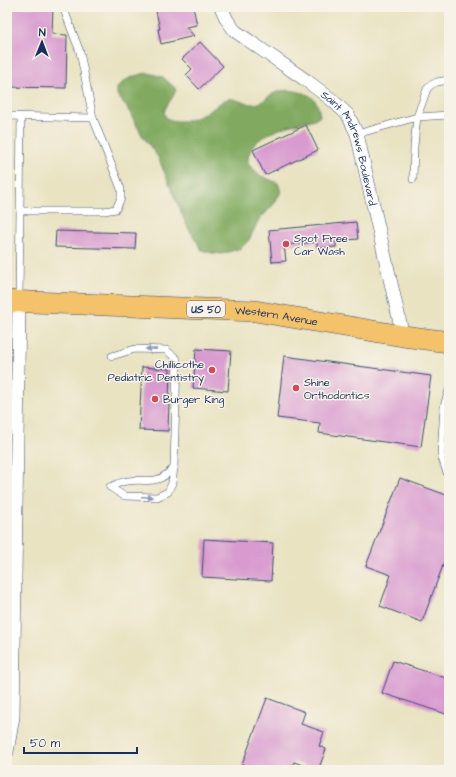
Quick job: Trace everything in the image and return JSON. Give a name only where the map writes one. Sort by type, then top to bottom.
[{"type":"main road","name":"Western Avenue","points":[[13,301],[255,311],[403,336],[449,342]]},
{"type":"street","name":"Saint Andrews Boulevard","points":[[220,7],[235,31],[307,81],[332,100],[348,115],[357,134],[403,336]]},
{"type":"street","points":[[7,752],[13,717],[11,588],[13,301]]},
{"type":"lane","points":[[20,211],[104,211],[116,208],[121,198],[121,189],[93,118],[80,52],[63,7]]},
{"type":"lane","points":[[413,179],[416,117],[427,89],[437,82],[449,80]]},
{"type":"lane","points":[[357,134],[416,117],[449,115]]},
{"type":"lane","points":[[7,116],[93,118]]},
{"type":"lane","points":[[13,301],[20,211],[21,117]]},
{"type":"lane","points":[[112,356],[135,349],[166,350],[177,359],[174,468],[172,483],[168,492],[158,498],[124,496],[110,487],[126,481],[156,481],[166,476],[174,468]]},
{"type":"lane","points":[[449,390],[444,406],[441,455],[449,475]]},
{"type":"green space","points":[[148,73],[163,77],[176,89],[164,112],[166,118],[172,120],[185,121],[198,117],[210,111],[222,101],[228,99],[255,104],[275,93],[289,90],[309,95],[315,101],[320,116],[318,118],[285,127],[263,137],[254,144],[249,153],[248,164],[261,176],[278,183],[281,192],[274,204],[258,221],[249,240],[241,248],[222,254],[202,250],[186,224],[158,157],[142,135],[126,106],[117,95],[117,88],[127,79]]},
{"type":"building","points":[[7,7],[53,7],[52,34],[67,35],[66,88],[7,87]]},
{"type":"building","points":[[155,7],[193,7],[197,25],[186,27],[194,36],[161,44],[158,29],[160,29]]},
{"type":"building","points":[[200,42],[223,66],[199,89],[186,75],[192,69],[182,59]]},
{"type":"building","points":[[306,125],[318,150],[265,175],[253,150]]},
{"type":"building","name":"Spot Free Car Wash","points":[[356,222],[358,239],[336,241],[336,247],[317,248],[317,242],[284,245],[286,261],[272,262],[269,230]]},
{"type":"building","points":[[56,231],[136,233],[135,249],[55,247]]},
{"type":"building","name":"Chillicothe Pediatric Dentistry","points":[[196,349],[231,351],[228,391],[193,388]]},
{"type":"building","points":[[284,356],[431,376],[421,447],[319,433],[320,423],[277,418]]},
{"type":"building","name":"Burger King","points":[[142,367],[170,369],[168,431],[139,430]]},
{"type":"building","points":[[400,478],[449,496],[449,549],[422,622],[380,606],[391,575],[366,566]]},
{"type":"building","points":[[204,539],[273,543],[271,581],[202,577]]},
{"type":"building","points":[[393,661],[449,679],[449,715],[382,693]]},
{"type":"building","points":[[267,698],[305,712],[301,724],[324,732],[319,746],[326,749],[319,768],[312,765],[311,768],[294,762],[291,770],[240,770]]},
{"type":"place","name":"Spot Free Car Wash","points":[[286,244]]},
{"type":"place","name":"Chillicothe Pediatric Dentistry","points":[[212,370]]},
{"type":"place","name":"Shine Orthodontics","points":[[296,388]]},
{"type":"place","name":"Burger King","points":[[155,399]]}]
